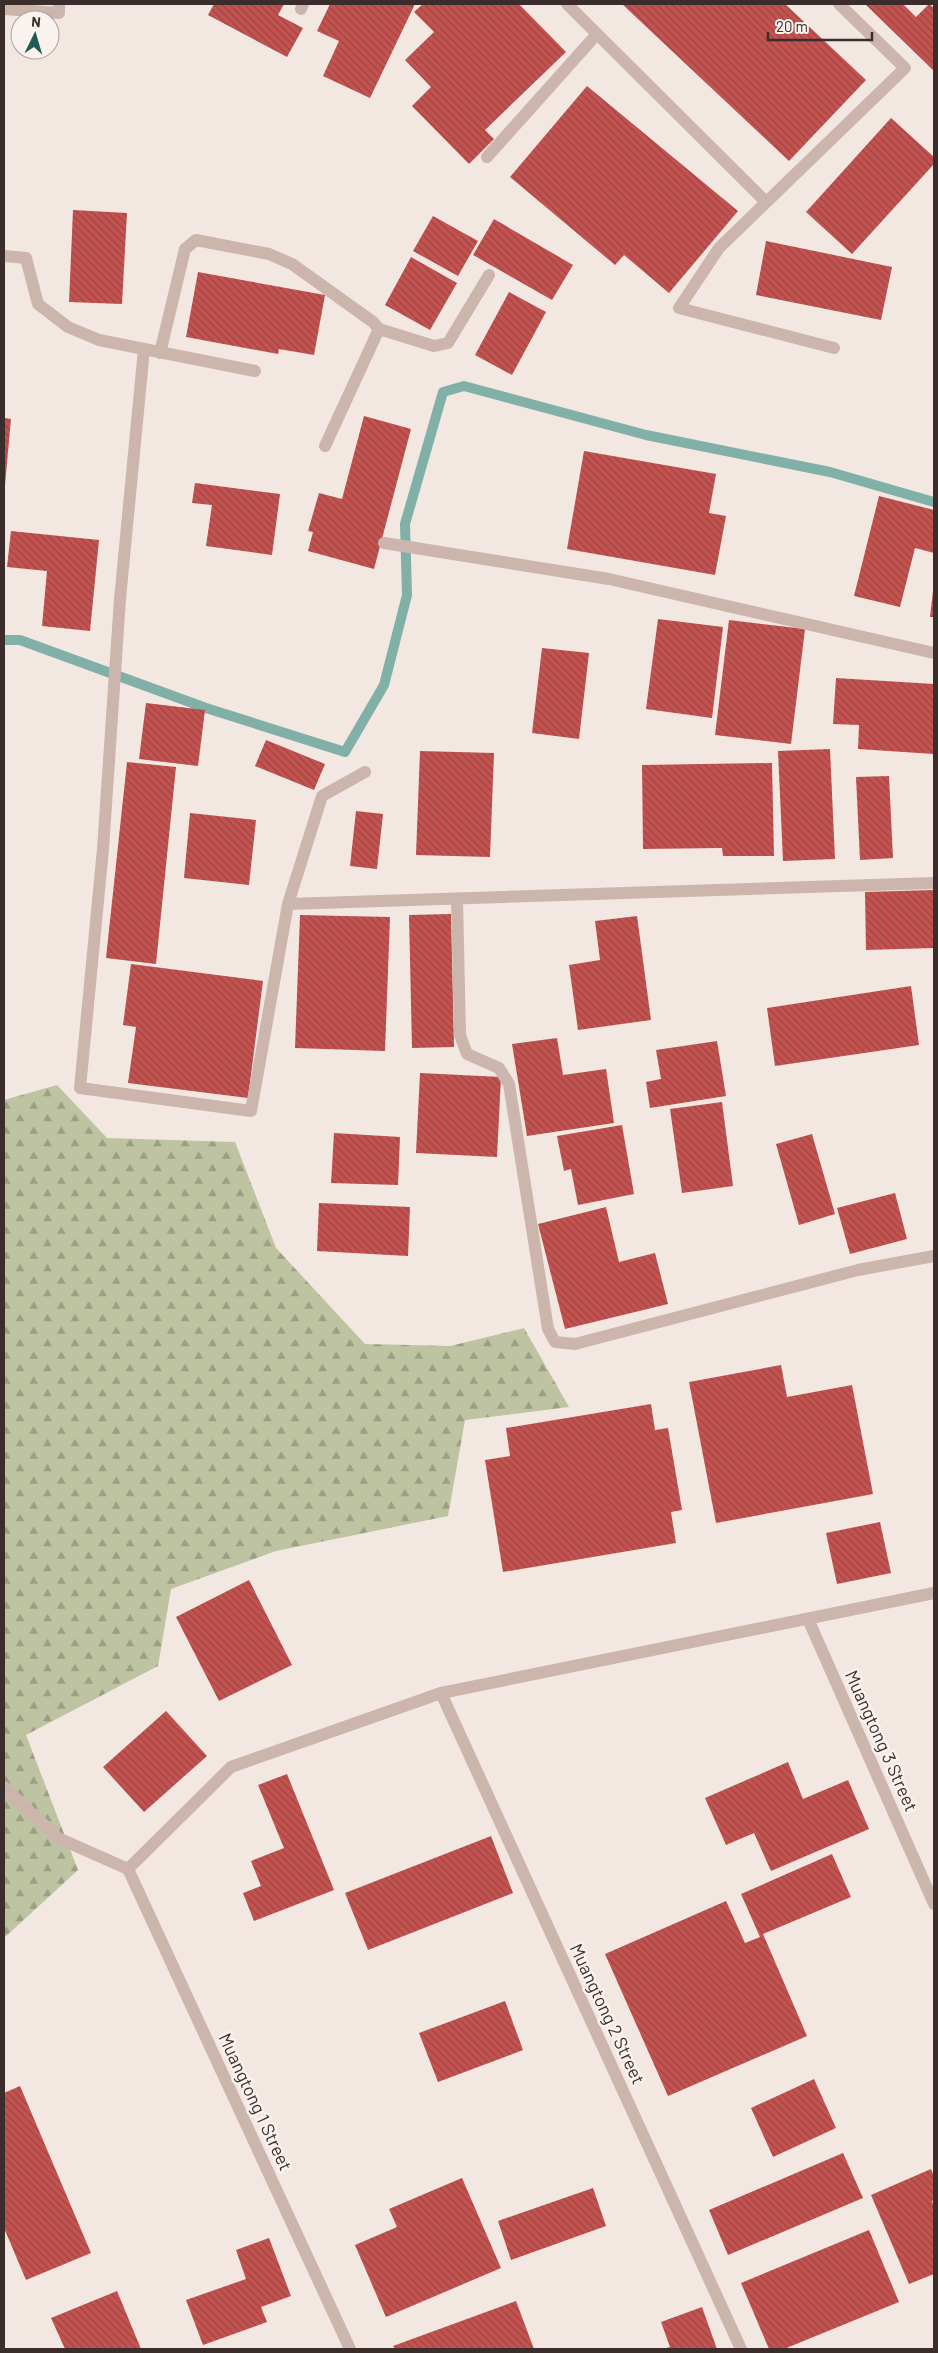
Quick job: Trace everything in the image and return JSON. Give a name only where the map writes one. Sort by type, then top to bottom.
[{"type":"street","points":[[4,9],[59,13],[59,4]]},
{"type":"street","points":[[567,4],[766,202]]},
{"type":"street","points":[[834,348],[679,308],[719,248],[905,68],[839,4]]},
{"type":"street","points":[[487,157],[597,34]]},
{"type":"street","points":[[160,353],[185,249],[196,240],[268,254],[292,264],[373,322],[379,329],[434,346],[448,343],[489,275]]},
{"type":"street","points":[[4,256],[26,258],[38,304],[68,327],[99,340],[255,371]]},
{"type":"street","points":[[325,446],[379,329]]},
{"type":"street","points":[[144,349],[120,599],[113,734],[80,1088],[251,1111],[288,904],[322,796],[365,772]]},
{"type":"street","points":[[384,543],[609,579],[934,653]]},
{"type":"street","points":[[288,904],[934,884]]},
{"type":"street","points":[[457,898],[460,1035],[468,1054],[499,1068],[509,1084],[548,1329],[555,1342],[575,1344],[858,1270],[934,1256]]},
{"type":"street","points":[[4,1787],[58,1838],[128,1869],[231,1766],[441,1693],[934,1593]]},
{"type":"street","name":"Muangtong 3 Street","points":[[808,1618],[934,1904]]},
{"type":"street","name":"Muangtong 2 Street","points":[[441,1693],[741,2349]]},
{"type":"street","name":"Muangtong 1 Street","points":[[128,1869],[350,2349]]},
{"type":"green space","points":[[57,1085],[107,1138],[235,1142],[276,1248],[365,1344],[450,1346],[524,1328],[569,1407],[465,1420],[448,1516],[276,1551],[171,1589],[158,1666],[26,1735],[78,1870],[4,1938],[4,1100]]},
{"type":"building","points":[[214,4],[284,4],[278,15],[303,28],[287,57],[208,15]]},
{"type":"building","points":[[330,4],[415,4],[370,98],[323,76],[339,41],[317,31]]},
{"type":"building","points":[[423,4],[519,4],[566,52],[485,130],[494,139],[469,164],[412,106],[431,87],[405,60],[434,32],[414,12]]},
{"type":"building","points":[[622,4],[785,4],[866,80],[789,161]]},
{"type":"building","points":[[865,4],[903,4],[916,17],[929,4],[934,8],[934,71]]},
{"type":"building","points":[[587,86],[738,211],[669,293],[624,255],[615,265],[510,177]]},
{"type":"building","points":[[891,118],[934,157],[934,164],[852,254],[806,212]]},
{"type":"building","points":[[73,210],[127,213],[122,304],[69,302]]},
{"type":"building","points":[[433,216],[478,241],[458,276],[413,251]]},
{"type":"building","points":[[494,219],[573,265],[552,300],[473,255]]},
{"type":"building","points":[[766,241],[892,267],[881,320],[756,295]]},
{"type":"building","points":[[411,257],[457,283],[430,330],[385,305]]},
{"type":"building","points":[[198,272],[325,295],[314,355],[279,349],[278,354],[186,337]]},
{"type":"building","points":[[509,292],[546,312],[512,375],[475,355]]},
{"type":"building","points":[[364,416],[411,429],[374,569],[308,551],[313,532],[308,531],[319,493],[342,499]]},
{"type":"building","points":[[4,418],[11,419],[5,485],[4,485]]},
{"type":"building","points":[[584,451],[716,474],[709,513],[726,516],[715,575],[567,549]]},
{"type":"building","points":[[195,483],[280,494],[272,555],[206,546],[212,505],[192,503]]},
{"type":"building","points":[[879,496],[934,510],[934,553],[915,548],[900,607],[854,596]]},
{"type":"building","points":[[11,531],[99,540],[90,631],[42,626],[47,571],[7,567]]},
{"type":"building","points":[[933,591],[934,617],[930,617]]},
{"type":"building","points":[[658,619],[723,627],[712,718],[646,709]]},
{"type":"building","points":[[729,620],[805,629],[791,744],[715,735]]},
{"type":"building","points":[[542,648],[589,653],[579,739],[532,733]]},
{"type":"building","points":[[836,678],[934,684],[934,754],[858,749],[859,725],[833,724]]},
{"type":"building","points":[[146,703],[205,710],[198,766],[139,759]]},
{"type":"building","points":[[266,740],[325,764],[314,790],[255,766]]},
{"type":"building","points":[[830,749],[835,859],[783,861],[778,751]]},
{"type":"building","points":[[420,751],[494,753],[490,857],[416,855]]},
{"type":"building","points":[[127,762],[176,767],[156,964],[106,958]]},
{"type":"building","points":[[772,763],[774,856],[723,856],[722,848],[643,849],[642,765]]},
{"type":"building","points":[[889,776],[893,858],[860,860],[856,777]]},
{"type":"building","points":[[356,811],[383,814],[377,869],[350,866]]},
{"type":"building","points":[[190,813],[256,820],[249,885],[184,878]]},
{"type":"building","points":[[934,890],[934,948],[866,950],[865,892]]},
{"type":"building","points":[[451,914],[454,1047],[412,1048],[409,915]]},
{"type":"building","points":[[300,915],[390,917],[385,1051],[295,1048]]},
{"type":"building","points":[[637,916],[651,1020],[578,1030],[569,965],[600,960],[595,921]]},
{"type":"building","points":[[131,964],[263,981],[248,1098],[128,1083],[136,1027],[123,1025]]},
{"type":"building","points":[[911,986],[919,1045],[775,1066],[767,1008]]},
{"type":"building","points":[[557,1038],[563,1075],[606,1069],[614,1123],[527,1136],[512,1044]]},
{"type":"building","points":[[717,1041],[726,1096],[650,1108],[646,1082],[661,1079],[656,1050]]},
{"type":"building","points":[[420,1073],[501,1077],[497,1157],[416,1153]]},
{"type":"building","points":[[722,1102],[733,1186],[682,1193],[670,1109]]},
{"type":"building","points":[[622,1125],[634,1194],[578,1205],[571,1169],[564,1171],[557,1136]]},
{"type":"building","points":[[334,1133],[400,1137],[398,1185],[331,1183]]},
{"type":"building","points":[[812,1134],[835,1214],[799,1225],[776,1144]]},
{"type":"building","points":[[895,1193],[907,1239],[850,1254],[837,1208]]},
{"type":"building","points":[[319,1203],[410,1207],[408,1256],[317,1251]]},
{"type":"building","points":[[606,1207],[619,1262],[655,1253],[668,1304],[565,1329],[538,1224]]},
{"type":"building","points":[[781,1365],[787,1397],[852,1385],[873,1494],[716,1523],[689,1382]]},
{"type":"building","points":[[651,1404],[655,1430],[668,1428],[682,1510],[671,1512],[676,1543],[503,1572],[485,1460],[510,1456],[506,1428]]},
{"type":"building","points":[[880,1522],[891,1573],[837,1584],[826,1533]]},
{"type":"building","points":[[249,1580],[292,1665],[219,1701],[176,1617]]},
{"type":"building","points":[[166,1711],[207,1756],[144,1812],[103,1767]]},
{"type":"building","points":[[788,1762],[803,1799],[848,1780],[869,1829],[771,1871],[754,1833],[726,1845],[705,1798]]},
{"type":"building","points":[[287,1774],[334,1890],[254,1921],[243,1893],[261,1886],[251,1861],[284,1848],[258,1785]]},
{"type":"building","points":[[491,1836],[513,1893],[368,1950],[345,1893]]},
{"type":"building","points":[[832,1854],[851,1897],[763,1934],[807,2036],[668,2096],[605,1954],[726,1901],[745,1943],[760,1937],[741,1894]]},
{"type":"building","points":[[505,2001],[523,2050],[438,2082],[419,2033]]},
{"type":"building","points":[[814,2079],[836,2128],[773,2157],[751,2108]]},
{"type":"building","points":[[20,2086],[91,2253],[26,2280],[4,2228],[4,2093]]},
{"type":"building","points":[[843,2153],[863,2198],[728,2255],[709,2210]]},
{"type":"building","points":[[931,2169],[934,2176],[934,2200],[932,2201],[934,2207],[934,2274],[909,2284],[871,2195]]},
{"type":"building","points":[[462,2178],[501,2268],[386,2317],[355,2245],[397,2227],[389,2209]]},
{"type":"building","points":[[593,2188],[606,2226],[511,2260],[498,2221]]},
{"type":"building","points":[[869,2230],[899,2302],[784,2349],[769,2349],[741,2283]]},
{"type":"building","points":[[269,2238],[291,2296],[261,2307],[267,2322],[203,2345],[186,2300],[246,2279],[236,2250]]},
{"type":"building","points":[[117,2291],[141,2349],[65,2349],[51,2318]]},
{"type":"building","points":[[516,2301],[534,2349],[395,2349],[393,2346]]},
{"type":"building","points":[[702,2307],[717,2349],[663,2349],[670,2347],[661,2322]]},
{"type":"waterway","points":[[4,640],[20,640],[206,708],[345,752],[384,685],[407,595],[405,524],[443,392],[464,386],[646,435],[830,472],[934,502]]}]
